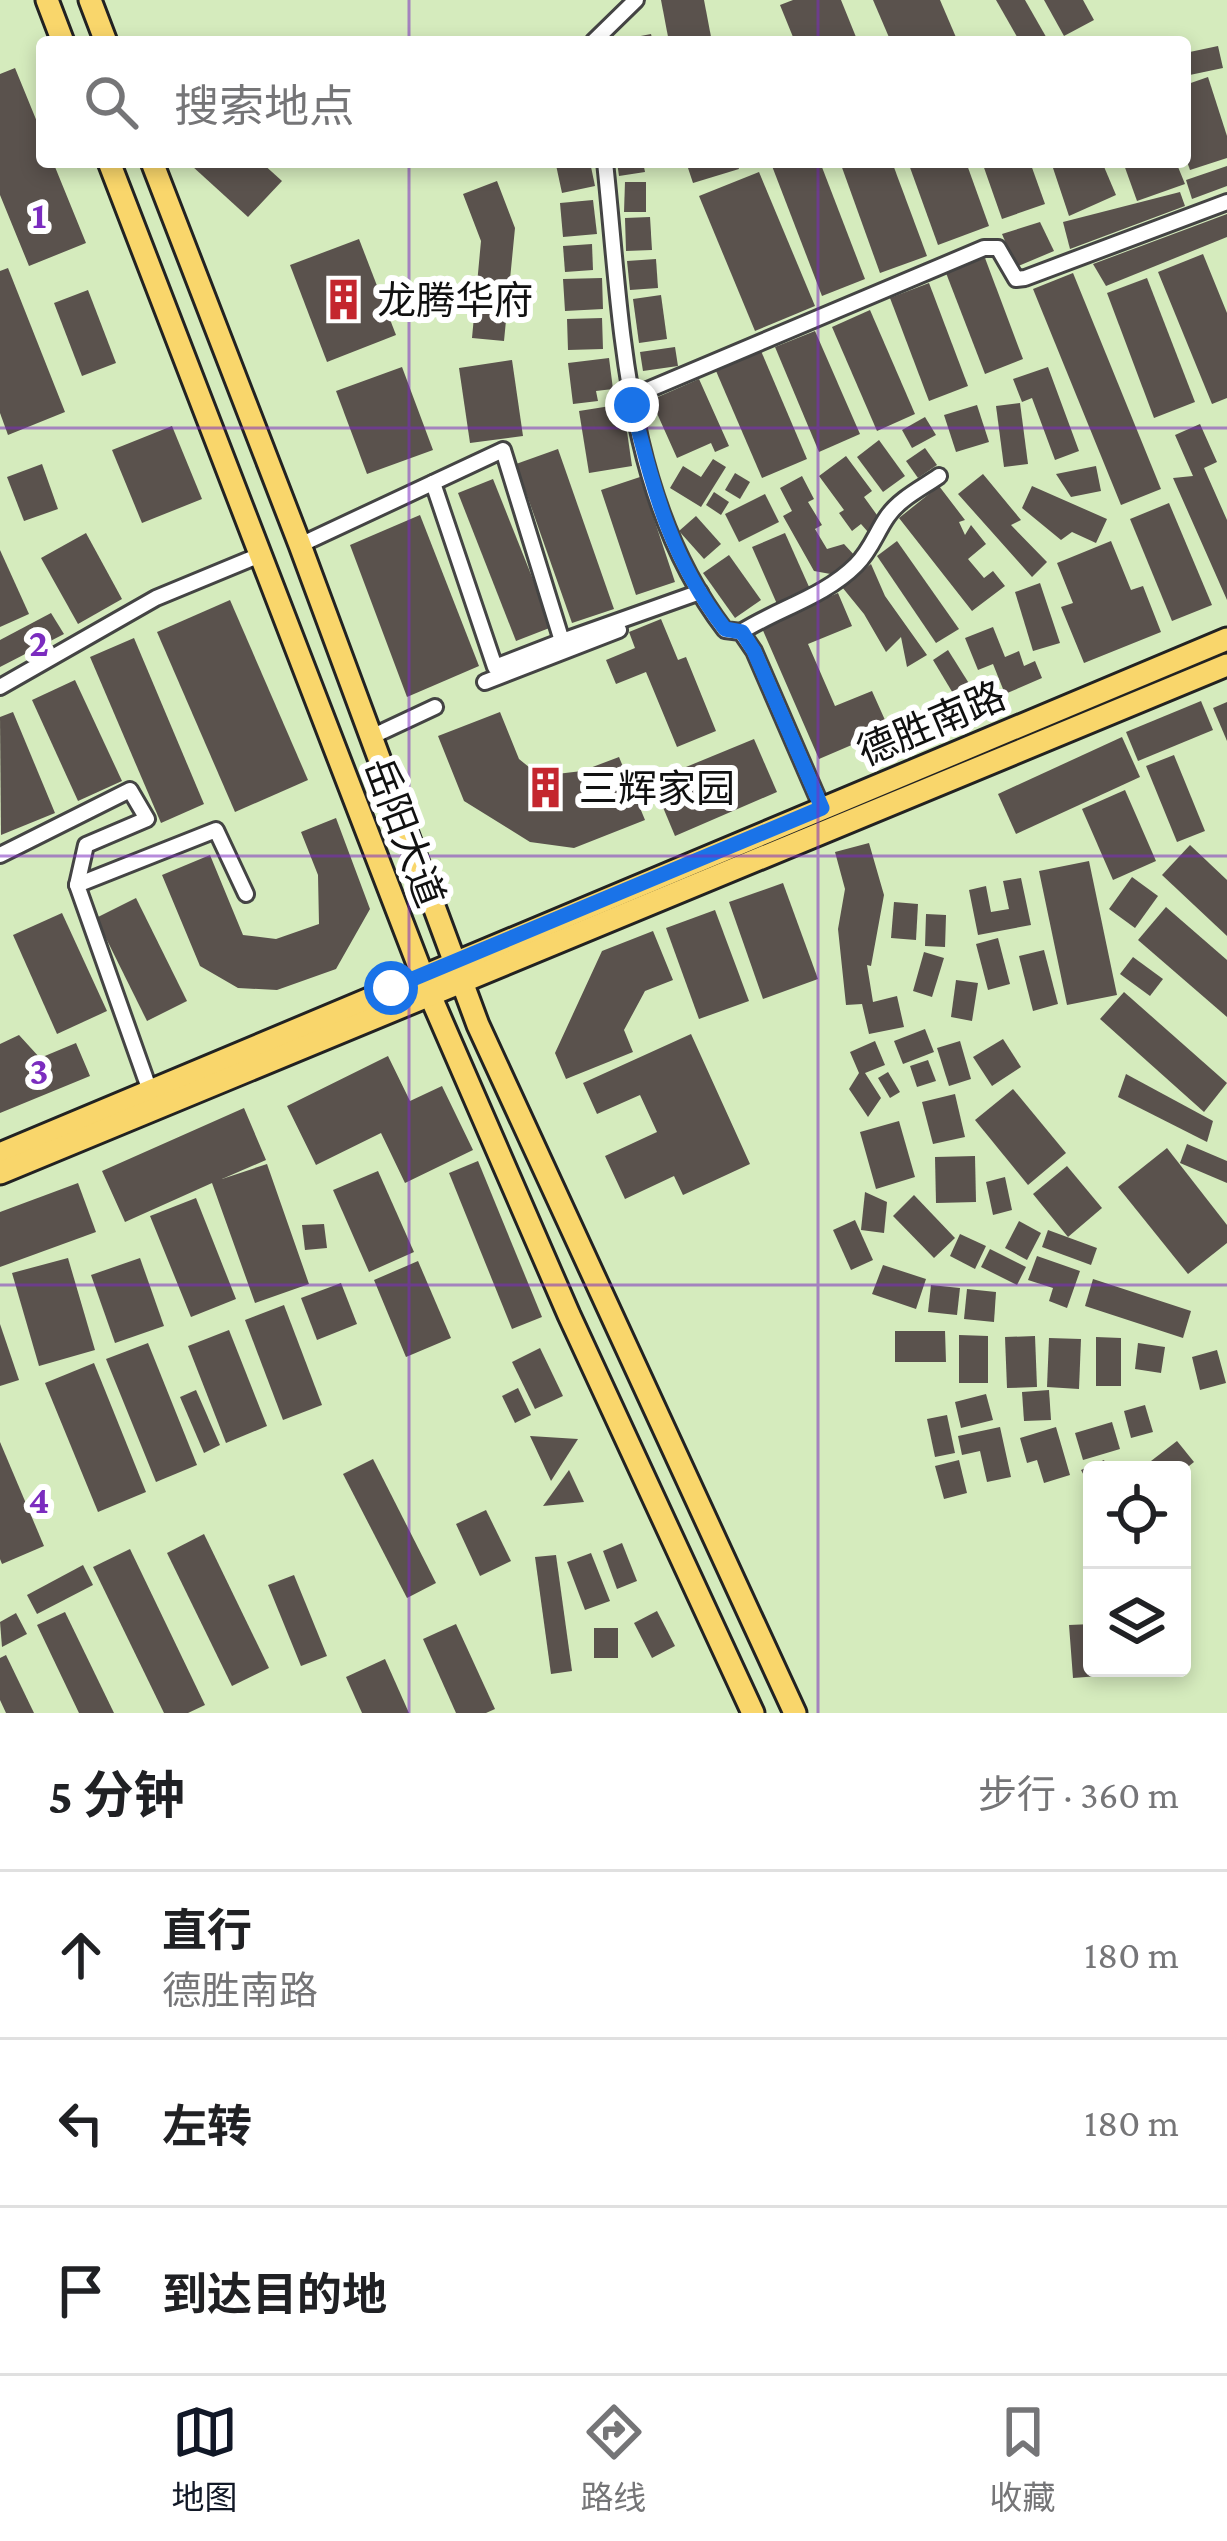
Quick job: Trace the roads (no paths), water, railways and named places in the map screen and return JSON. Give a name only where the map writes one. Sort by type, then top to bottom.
[{"type":"main road","points":[[47,0],[61,36]]},
{"type":"main road","points":[[90,0],[104,36]]},
{"type":"main road","name":"岳阳大道","points":[[111,168],[426,985],[569,1315],[753,1713]]},
{"type":"main road","name":"岳阳大道","points":[[154,168],[457,972],[794,1713]]},
{"type":"main road","name":"德胜南路","points":[[457,972],[822,808],[1227,639]]},
{"type":"main road","name":"德胜南路","points":[[0,1173],[457,972],[1227,665]]},
{"type":"main road","name":"德胜南路","points":[[0,1154],[426,985]]},
{"type":"street","points":[[598,36],[636,0]]},
{"type":"street","points":[[606,168],[631,397],[661,514],[700,592],[725,629],[742,632],[832,584],[880,536],[886,518],[939,476]]},
{"type":"street","points":[[631,397],[984,248],[998,248],[1016,279],[1025,278],[1227,202]]},
{"type":"street","points":[[300,545],[503,450],[562,641]]},
{"type":"street","points":[[433,483],[495,668],[700,592]]},
{"type":"street","points":[[0,687],[156,598],[260,555]]},
{"type":"street","points":[[484,682],[641,621],[700,592]]},
{"type":"street","points":[[742,632],[822,808]]},
{"type":"street","points":[[371,737],[435,707]]},
{"type":"street","points":[[0,855],[130,790],[147,819],[86,845],[77,885],[150,1091]]},
{"type":"street","points":[[77,885],[216,830],[246,894]]},
{"type":"place","name":"龙腾华府","points":[[343,300]]},
{"type":"place","name":"三辉家园","points":[[545,788]]}]
